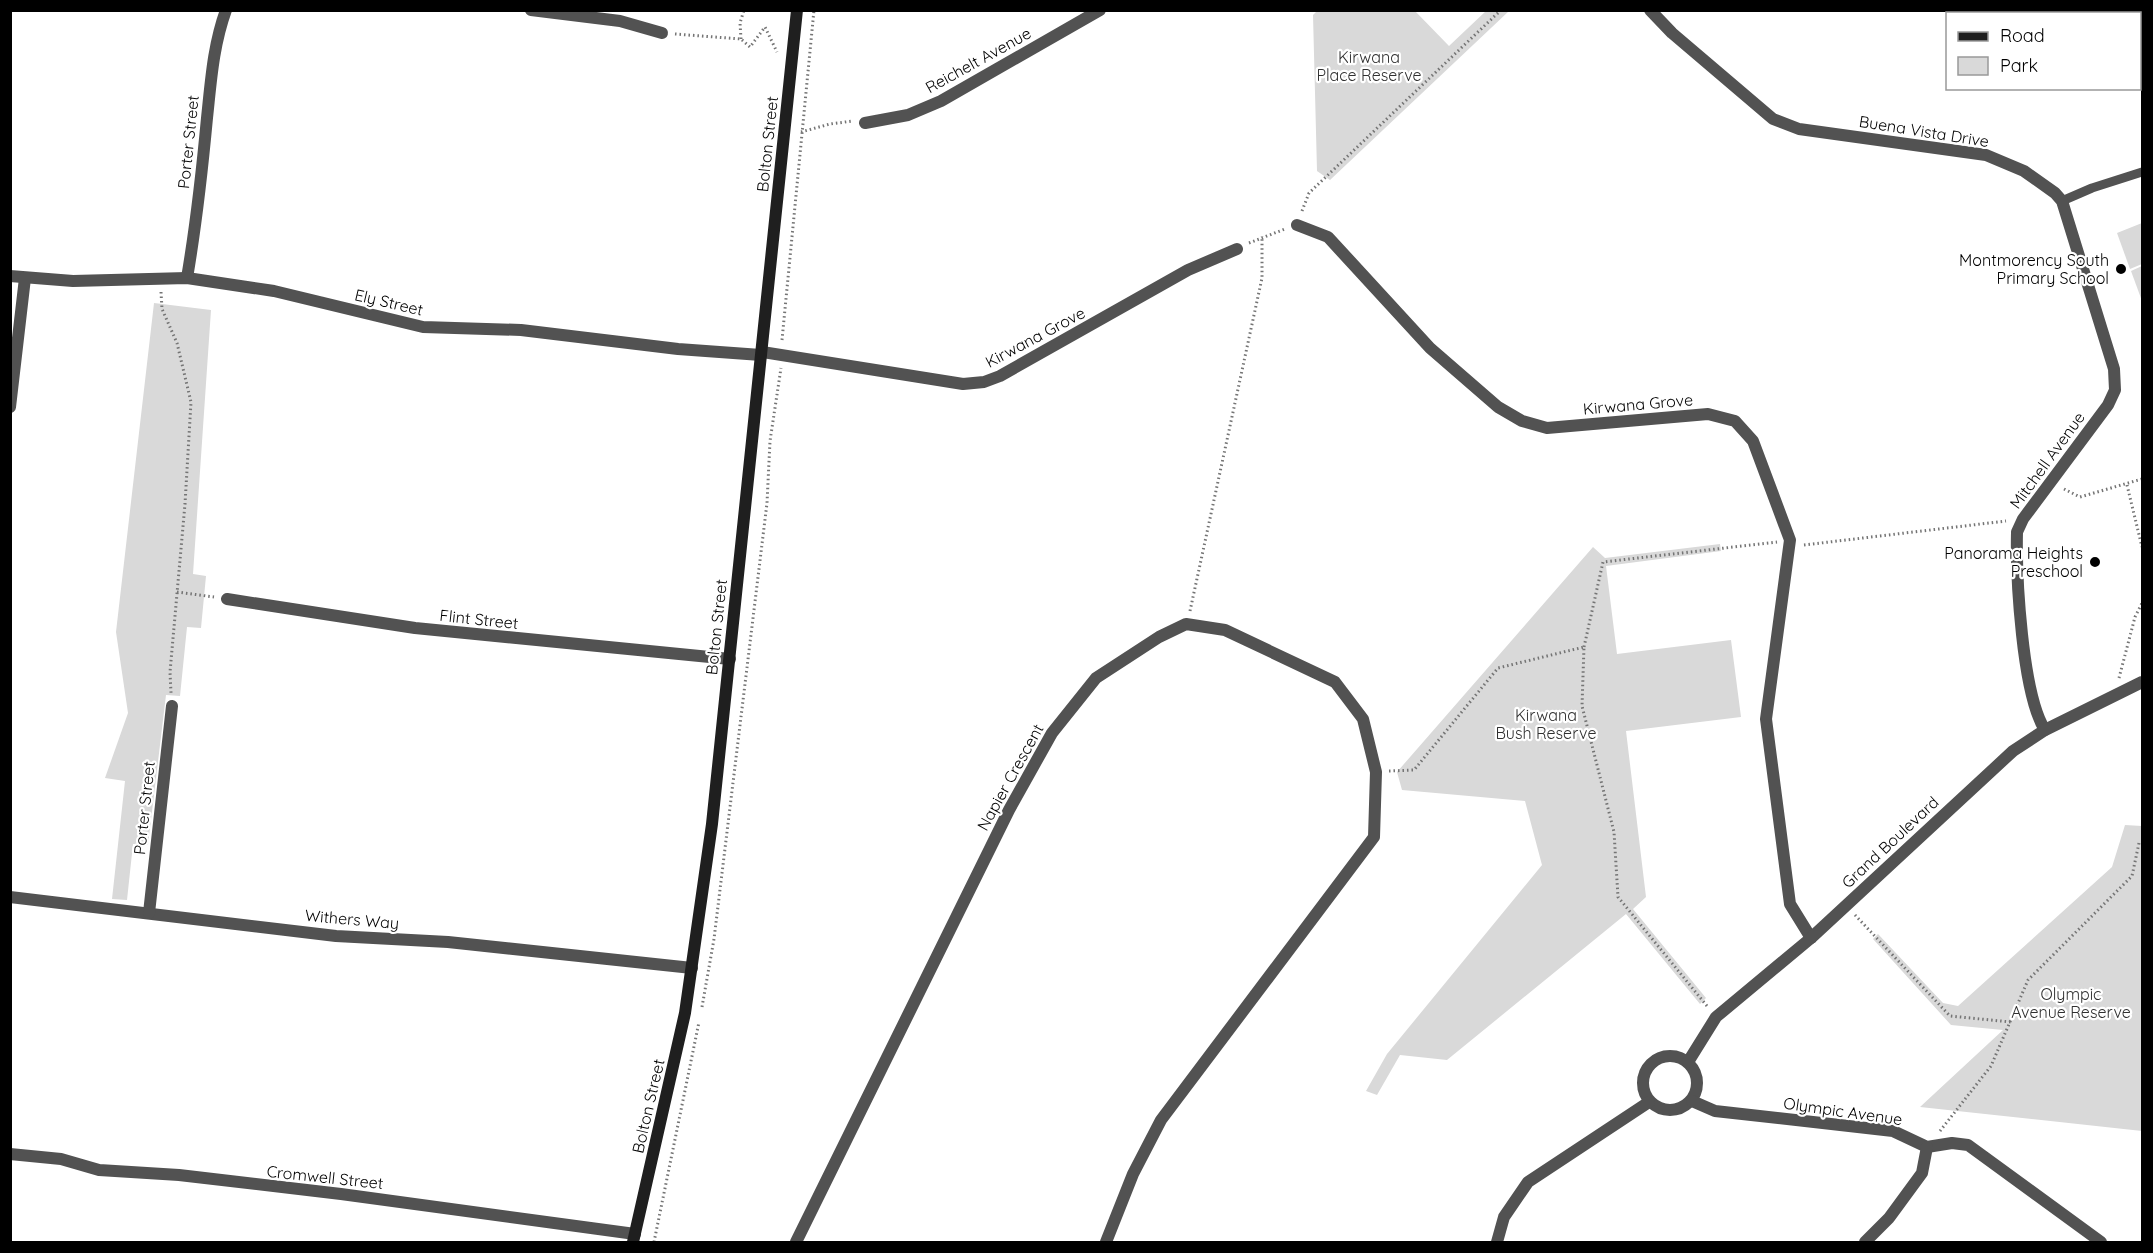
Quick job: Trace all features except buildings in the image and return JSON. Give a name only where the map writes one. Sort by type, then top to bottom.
[{"type":"main road","name":"Bolton Street","points":[[634,1238],[675,1061],[692,968],[712,824],[797,10]]},
{"type":"street","name":"Porter Street","points":[[187,278],[198,216],[211,72],[218,33],[226,10]]},
{"type":"street","points":[[531,10],[620,21],[662,33]]},
{"type":"street","name":"Reichelt Avenue","points":[[865,123],[908,115],[941,101],[1100,10]]},
{"type":"street","name":"Buena Vista Drive","points":[[1650,10],[1672,33],[1773,119],[1799,129],[1986,155],[2024,171],[2062,201]]},
{"type":"street","name":"Mitchell Avenue","points":[[2045,730],[2034,708],[2027,674],[2016,550],[2017,532],[2023,519],[2108,405],[2115,390],[2114,369],[2062,201]]},
{"type":"street","name":"Kirwana Grove","points":[[1297,225],[1328,237],[1430,348],[1498,407],[1522,422],[1547,429],[1708,414],[1735,421],[1753,441],[1790,540],[1766,719],[1790,904],[1811,938]]},
{"type":"street","name":"Kirwana Grove","points":[[761,354],[963,384],[984,382],[1000,376],[1188,270],[1237,249]]},
{"type":"street","name":"Ely Street","points":[[10,276],[73,281],[187,278],[273,291],[423,327],[521,330],[678,349],[761,354]]},
{"type":"street","points":[[10,407],[25,278]]},
{"type":"street","name":"Flint Street","points":[[227,598],[426,629],[730,659]]},
{"type":"street","points":[[1106,1242],[1133,1174],[1161,1120],[1374,837],[1376,772],[1363,719],[1335,682],[1225,630],[1186,624]]},
{"type":"street","name":"Napier Crescent","points":[[796,1242],[1009,810],[1052,733],[1096,678],[1159,637],[1186,624]]},
{"type":"street","name":"Grand Boulevard","points":[[1688,1062],[1716,1017],[1811,938],[2013,751],[2045,730],[2142,682]]},
{"type":"street","name":"Porter Street","points":[[149,913],[172,706]]},
{"type":"street","name":"Withers Way","points":[[10,897],[336,936],[448,942],[692,968]]},
{"type":"street","points":[[1668,1056],[1676,1056],[1688,1062],[1696,1073],[1697,1088],[1692,1101],[1678,1110],[1663,1110],[1649,1102],[1642,1089],[1643,1076],[1650,1064],[1668,1056]]},
{"type":"street","name":"Olympic Avenue","points":[[1692,1101],[1716,1111],[1893,1131],[1927,1147]]},
{"type":"street","points":[[1497,1242],[1504,1217],[1528,1182],[1649,1102]]},
{"type":"street","points":[[1865,1242],[1889,1218],[1922,1173],[1927,1147],[1952,1143],[1968,1145],[2101,1242]]},
{"type":"street","name":"Cromwell Street","points":[[10,1154],[61,1159],[99,1170],[179,1175],[341,1194],[634,1238]]},
{"type":"lane","points":[[2062,201],[2092,188],[2142,172]]},
{"type":"path","points":[[741,39],[740,23],[744,10]]},
{"type":"path","points":[[1237,249],[1262,236],[1297,225],[1309,194],[1501,10]]},
{"type":"path","points":[[662,33],[741,39],[750,47],[765,27],[776,51],[792,70]]},
{"type":"path","points":[[784,135],[830,124],[858,121],[865,123]]},
{"type":"path","points":[[1186,624],[1207,542],[1262,278],[1262,236]]},
{"type":"path","points":[[160,278],[162,309],[177,343],[191,402],[170,672],[172,706]]},
{"type":"path","points":[[2059,487],[2080,497],[2142,479]]},
{"type":"path","points":[[2127,485],[2142,547]]},
{"type":"path","points":[[1716,1017],[1618,897],[1614,832],[1582,706],[1584,646],[1604,562],[1790,540],[1804,545],[2023,519]]},
{"type":"path","points":[[177,592],[227,598]]},
{"type":"path","points":[[2114,697],[2135,617],[2142,603]]},
{"type":"path","points":[[1376,772],[1414,770],[1498,668],[1584,646]]},
{"type":"path","points":[[1927,1147],[1991,1066],[2028,980],[2132,876],[2139,843],[2142,843]]},
{"type":"path","points":[[1846,905],[1950,1016],[2011,1022]]},
{"type":"green space","name":"Kirwana Place Reserve","points":[[1317,11],[1415,11],[1449,46],[1486,11],[1509,11],[1330,180],[1317,171],[1313,15]]},
{"type":"green space","points":[[2142,223],[2142,264],[2130,269],[2117,233]]},
{"type":"green space","points":[[2142,266],[2142,301],[2131,271]]},
{"type":"green space","points":[[154,303],[211,310],[193,574],[206,576],[201,628],[187,627],[180,696],[166,695],[148,845],[133,844],[127,900],[112,899],[125,781],[105,778],[128,713],[116,632]]},
{"type":"green space","name":"Kirwana Bush Reserve","points":[[1720,544],[1721,551],[1606,566],[1617,654],[1731,640],[1741,717],[1626,731],[1646,897],[1633,909],[1706,998],[1700,1004],[1626,914],[1447,1060],[1400,1055],[1377,1095],[1366,1091],[1387,1054],[1542,865],[1525,801],[1402,790],[1397,772],[1593,547],[1605,558]]},
{"type":"green space","name":"Olympic Avenue Reserve","points":[[2125,825],[2142,826],[2142,1131],[1920,1107],[2003,1030],[1951,1025],[1873,939],[1878,934],[1943,1003],[1958,1006],[2112,867]]},
{"type":"place","name":"Montmorency South Primary School","points":[[2121,269]]},
{"type":"place","name":"Panorama Heights Preschool","points":[[2095,562]]}]
